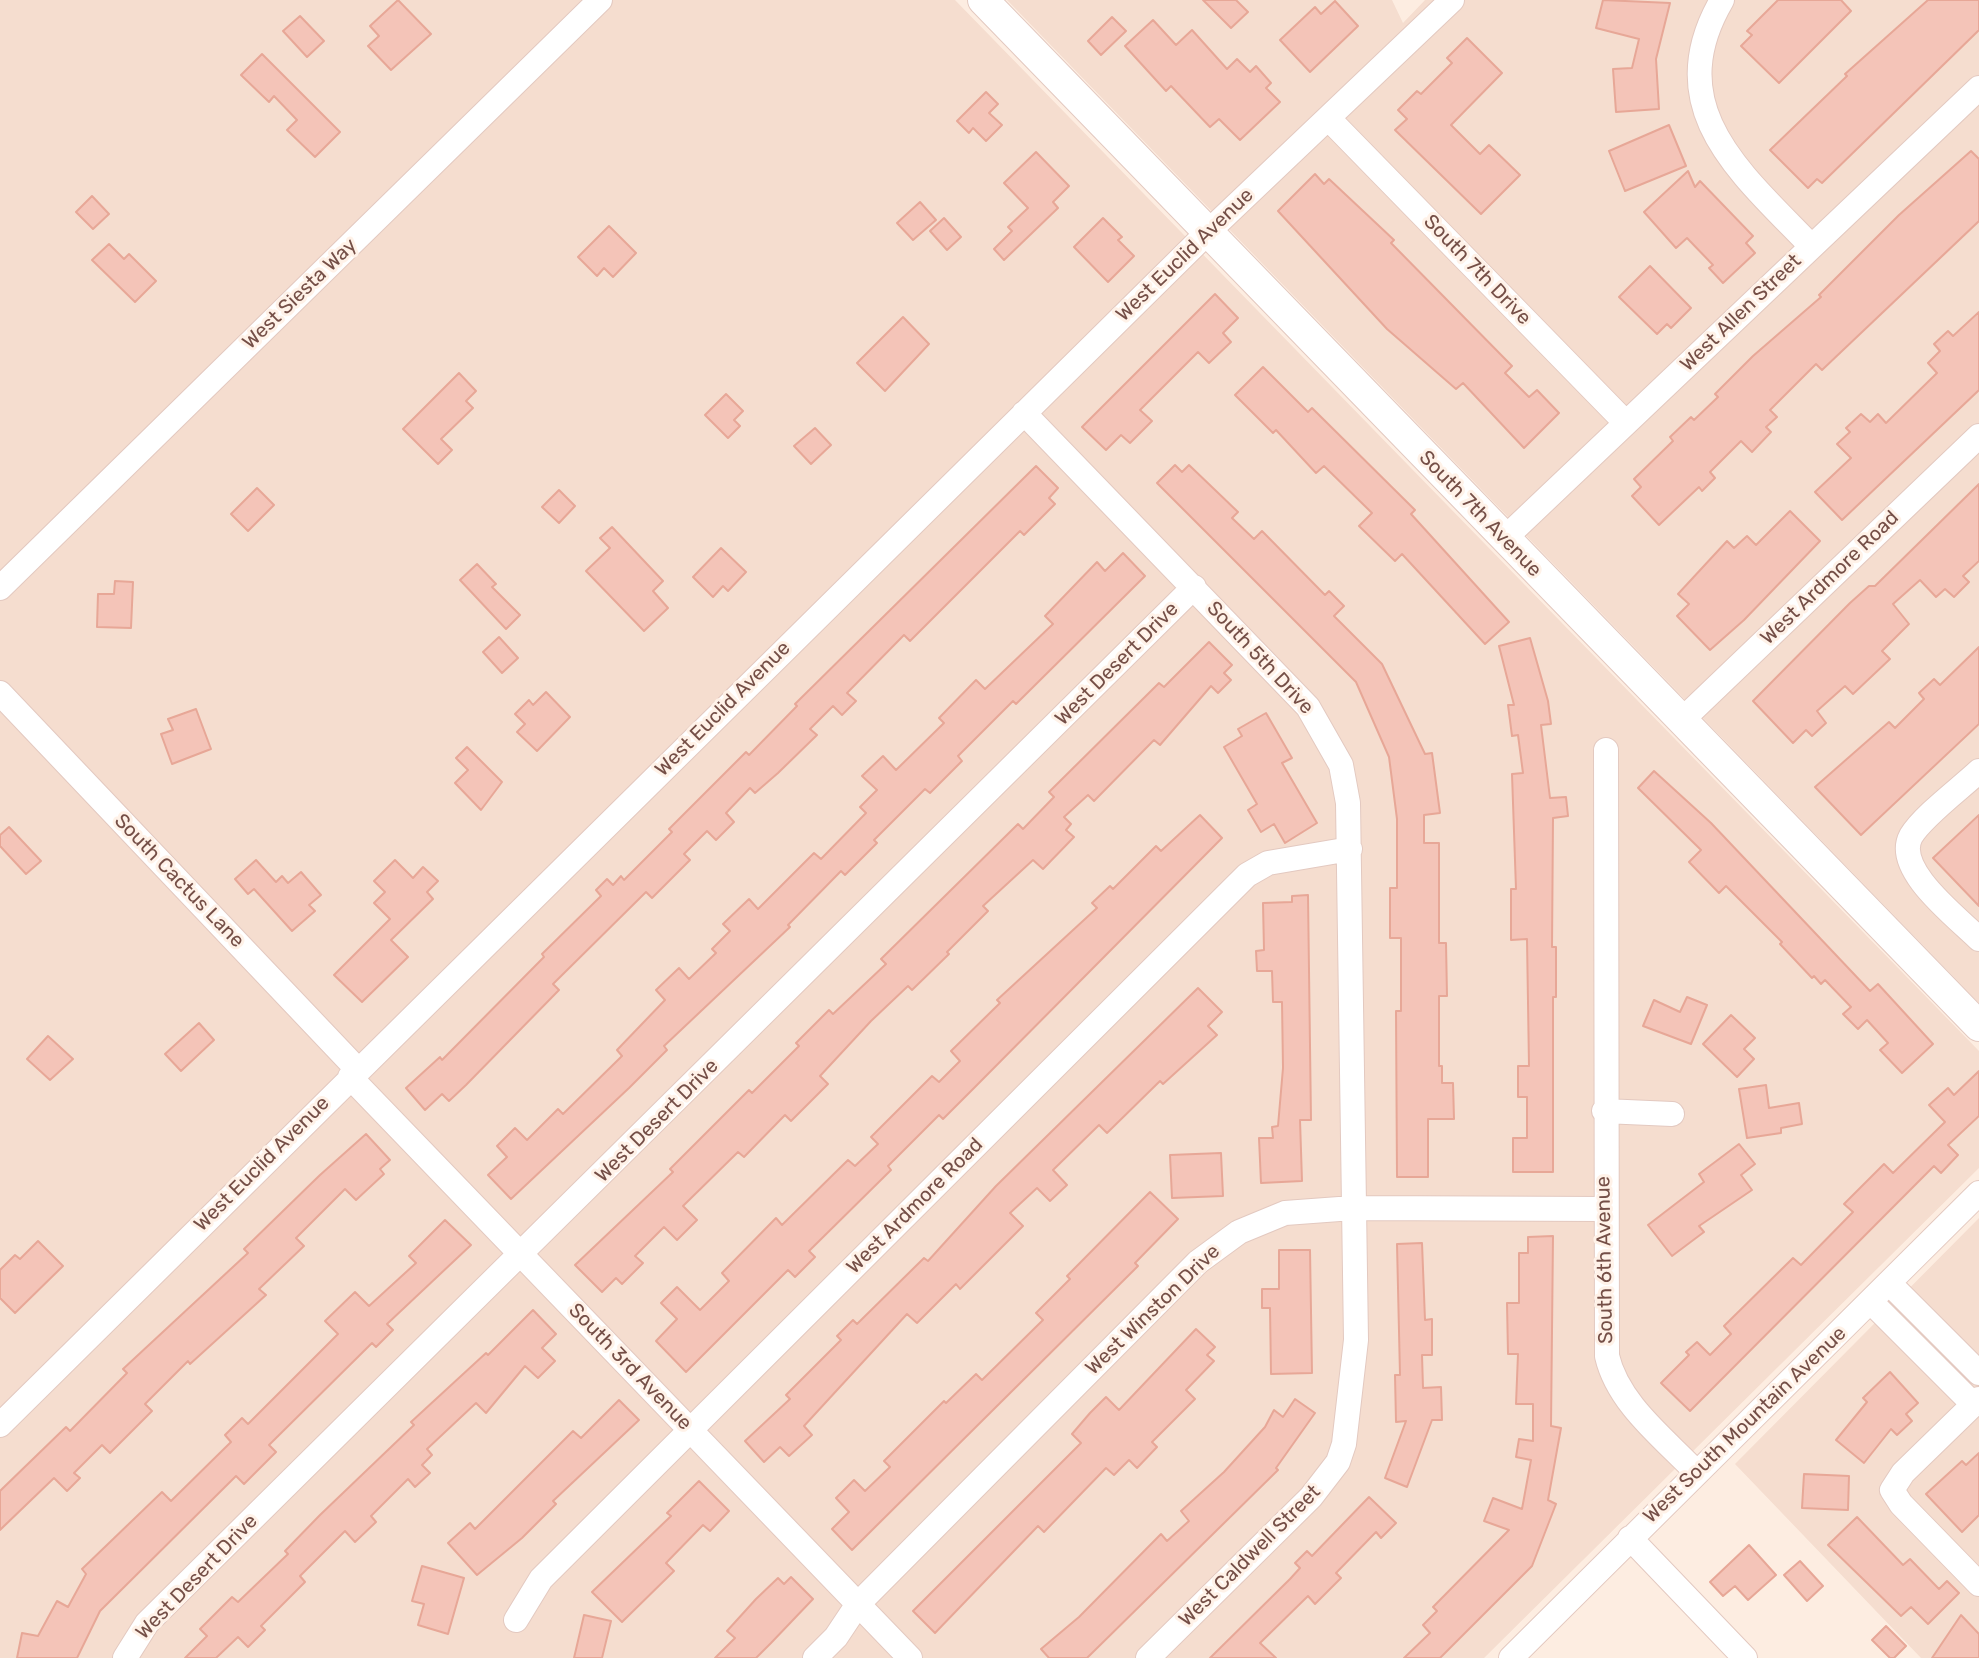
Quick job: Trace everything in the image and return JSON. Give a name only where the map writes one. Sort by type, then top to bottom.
[{"type":"street","name":"West Siesta Way","points":[[0,588],[600,0]]},
{"type":"street","name":"South 7th Avenue","points":[[983,0],[1979,1026]]},
{"type":"street","name":"West Euclid Avenue","points":[[0,1425],[1208,232],[1452,0]]},
{"type":"street","points":[[1722,0],[1699,48],[1700,100],[1713,132],[1744,177],[1811,246]]},
{"type":"street","name":"West Allen Street","points":[[1504,539],[1979,88]]},
{"type":"street","name":"South 7th Drive","points":[[1328,118],[1626,423]]},
{"type":"street","name":"South 5th Drive","points":[[1024,413],[1281,676],[1327,735],[1341,765],[1348,803],[1350,849],[1353,1208]]},
{"type":"street","name":"West Ardmore Road","points":[[1681,721],[1979,436]]},
{"type":"street","name":"West Desert Drive","points":[[125,1658],[147,1623],[1194,587]]},
{"type":"street","name":"South Cactus Lane","points":[[0,693],[354,1073]]},
{"type":"street","name":"South 6th Avenue","points":[[1606,750],[1604,1209],[1609,1367],[1627,1400],[1697,1473]]},
{"type":"street","points":[[1979,771],[1912,835],[1905,853],[1912,870],[1979,939]]},
{"type":"street","name":"West Ardmore Road","points":[[516,1620],[541,1579],[1247,875],[1268,863],[1350,849]]},
{"type":"street","name":"South 3rd Avenue","points":[[354,1073],[522,1255],[910,1658]]},
{"type":"street","points":[[1604,1111],[1672,1114]]},
{"type":"street","name":"West South Mountain Avenue","points":[[1511,1658],[1979,1193]]},
{"type":"street","name":"West Winston Drive","points":[[815,1658],[836,1637],[858,1604],[1217,1246],[1259,1222],[1285,1213],[1353,1208],[1604,1209]]},
{"type":"street","name":"West Caldwell Street","points":[[1148,1658],[1311,1497],[1338,1462],[1356,1340],[1353,1208]]},
{"type":"street","points":[[1889,1283],[1979,1373]]},
{"type":"street","points":[[1871,1302],[1976,1402],[1903,1473],[1892,1490],[1901,1504],[1979,1584]]},
{"type":"street","points":[[1933,1364],[1951,1345]]},
{"type":"street","points":[[1630,1538],[1745,1658]]},
{"type":"shaded area","points":[[0,0],[955,0],[1979,1051],[1979,1168],[1484,1658],[0,1658]]},
{"type":"shaded area","points":[[1007,0],[1392,0],[1403,23],[1425,0],[1979,0],[1979,1003]]},
{"type":"shaded area","points":[[1979,1218],[1979,1658],[1921,1658],[1735,1464]]},
{"type":"building","points":[[398,0],[431,34],[391,70],[368,46],[379,36],[370,26]]},
{"type":"building","points":[[1203,0],[1236,0],[1248,12],[1231,28]]},
{"type":"building","points":[[1603,0],[1670,3],[1656,59],[1659,109],[1616,112],[1613,69],[1632,68],[1639,39],[1596,28]]},
{"type":"building","points":[[1778,0],[1841,0],[1851,11],[1779,83],[1741,46],[1752,35],[1747,31]]},
{"type":"building","points":[[1928,0],[1979,0],[1979,30],[1822,183],[1817,179],[1808,188],[1770,150],[1847,76],[1845,74]]},
{"type":"building","points":[[1335,1],[1358,26],[1310,72],[1280,40],[1315,7],[1321,14]]},
{"type":"building","points":[[300,16],[324,41],[307,57],[283,31]]},
{"type":"building","points":[[1112,17],[1126,31],[1101,55],[1088,41]]},
{"type":"building","points":[[1153,20],[1176,45],[1192,30],[1227,69],[1237,59],[1250,72],[1256,66],[1271,83],[1266,88],[1280,102],[1240,140],[1219,119],[1210,127],[1171,86],[1166,91],[1125,46]]},
{"type":"building","points":[[1467,38],[1502,73],[1451,125],[1480,154],[1489,145],[1520,175],[1481,214],[1395,130],[1407,119],[1398,110],[1417,91],[1421,94],[1452,63],[1447,58]]},
{"type":"building","points":[[262,54],[340,132],[315,157],[287,130],[297,120],[274,96],[269,102],[241,75]]},
{"type":"building","points":[[986,92],[998,104],[989,113],[1002,125],[986,141],[973,128],[969,133],[957,121]]},
{"type":"building","points":[[1669,125],[1686,166],[1625,191],[1609,151]]},
{"type":"building","points":[[1971,151],[1979,159],[1979,221],[1822,370],[1816,364],[1770,410],[1777,417],[1766,427],[1771,432],[1752,452],[1741,441],[1710,472],[1715,478],[1702,491],[1699,487],[1659,525],[1632,496],[1641,487],[1634,479],[1673,441],[1670,437],[1718,397],[1715,394],[1753,356],[1821,297],[1819,295],[1899,215]]},
{"type":"building","points":[[1036,152],[1069,186],[1053,202],[1058,208],[1004,260],[994,249],[1012,231],[1008,227],[1028,208],[1004,183]]},
{"type":"building","points":[[1688,171],[1695,187],[1700,181],[1753,236],[1746,243],[1755,253],[1723,283],[1709,268],[1713,265],[1687,238],[1676,248],[1644,212]]},
{"type":"building","points":[[1315,174],[1324,184],[1329,179],[1394,240],[1391,243],[1512,366],[1505,373],[1529,397],[1537,390],[1559,413],[1524,448],[1463,383],[1456,389],[1387,329],[1278,211]]},
{"type":"building","points":[[92,196],[109,214],[93,229],[76,212]]},
{"type":"building","points":[[920,202],[936,220],[913,240],[897,223]]},
{"type":"building","points":[[944,218],[961,237],[947,250],[930,231]]},
{"type":"building","points":[[1103,218],[1122,237],[1118,240],[1134,256],[1108,282],[1074,247]]},
{"type":"building","points":[[609,226],[636,253],[613,277],[604,268],[597,276],[578,257]]},
{"type":"building","points":[[109,244],[124,259],[129,254],[156,281],[135,302],[92,260]]},
{"type":"building","points":[[1650,266],[1691,308],[1671,328],[1667,324],[1657,334],[1619,297]]},
{"type":"building","points":[[1215,294],[1238,318],[1223,333],[1231,342],[1209,363],[1198,352],[1140,410],[1152,421],[1130,443],[1121,435],[1106,450],[1082,427]]},
{"type":"building","points":[[1979,312],[1979,390],[1842,520],[1815,492],[1851,458],[1837,444],[1850,432],[1846,428],[1861,414],[1870,422],[1878,414],[1886,423],[1937,373],[1928,363],[1940,351],[1934,344],[1948,331],[1953,336]]},
{"type":"building","points":[[903,317],[929,344],[885,391],[857,363]]},
{"type":"building","points":[[1263,367],[1308,412],[1312,408],[1415,510],[1411,514],[1509,622],[1485,644],[1402,554],[1395,561],[1359,526],[1372,513],[1324,466],[1316,473],[1276,430],[1273,433],[1235,395]]},
{"type":"building","points":[[459,373],[476,391],[466,401],[473,408],[441,439],[452,450],[438,464],[403,429]]},
{"type":"building","points":[[726,394],[743,411],[734,420],[740,426],[728,438],[705,415]]},
{"type":"building","points":[[815,428],[831,445],[811,464],[794,446]]},
{"type":"building","points":[[1175,465],[1182,472],[1189,465],[1238,512],[1232,518],[1254,539],[1262,531],[1325,595],[1329,591],[1344,606],[1334,616],[1382,664],[1425,754],[1432,753],[1440,813],[1424,815],[1424,843],[1439,843],[1439,943],[1446,943],[1447,996],[1439,996],[1439,1066],[1442,1066],[1442,1083],[1453,1083],[1454,1119],[1428,1119],[1428,1177],[1397,1177],[1396,1011],[1401,1011],[1401,938],[1390,938],[1390,888],[1397,888],[1397,819],[1389,757],[1356,682],[1157,483]]},
{"type":"building","points":[[1036,466],[1058,488],[1049,498],[1055,504],[1024,535],[1020,531],[910,641],[904,635],[847,693],[856,701],[842,715],[833,706],[810,729],[817,735],[755,793],[750,788],[726,813],[734,822],[716,840],[707,831],[684,854],[690,860],[652,898],[646,892],[553,984],[559,990],[466,1085],[449,1101],[442,1094],[425,1110],[406,1088],[440,1057],[442,1060],[544,957],[542,954],[601,896],[596,890],[607,879],[613,885],[621,876],[624,880],[672,832],[669,829],[746,752],[749,755],[797,706],[795,704]]},
{"type":"building","points":[[1979,484],[1979,561],[1963,576],[1969,582],[1954,597],[1945,589],[1936,597],[1920,580],[1893,604],[1909,624],[1882,651],[1890,659],[1853,694],[1845,686],[1817,711],[1826,723],[1812,736],[1806,730],[1793,743],[1753,701],[1850,603],[1869,586],[1875,586]]},
{"type":"building","points":[[257,488],[274,505],[248,531],[231,514]]},
{"type":"building","points":[[559,490],[575,506],[559,523],[542,507]]},
{"type":"building","points":[[1790,511],[1820,541],[1744,620],[1710,650],[1677,616],[1689,604],[1678,594],[1727,541],[1734,548],[1747,536],[1756,545]]},
{"type":"building","points":[[612,527],[663,581],[653,591],[668,608],[644,631],[586,571],[610,548],[600,538]]},
{"type":"building","points":[[721,548],[746,572],[728,591],[723,586],[713,597],[693,577]]},
{"type":"building","points":[[1123,553],[1145,576],[1016,704],[1013,701],[958,756],[962,761],[930,793],[925,789],[874,840],[877,843],[845,875],[841,871],[788,925],[790,927],[664,1046],[667,1050],[629,1088],[511,1199],[488,1175],[507,1157],[497,1146],[515,1128],[527,1140],[558,1109],[563,1114],[622,1056],[617,1050],[665,1000],[656,990],[679,968],[689,979],[716,953],[712,949],[730,931],[723,924],[749,899],[758,909],[814,853],[821,859],[866,813],[860,807],[877,790],[862,776],[883,756],[896,770],[944,723],[939,718],[976,680],[985,689],[1053,624],[1045,616],[1097,562],[1105,571]]},
{"type":"building","points":[[477,564],[496,584],[492,587],[520,615],[506,629],[460,580]]},
{"type":"building","points":[[115,581],[133,582],[131,628],[97,627],[98,594],[114,594]]},
{"type":"building","points":[[499,637],[518,658],[502,673],[483,652]]},
{"type":"building","points":[[1530,638],[1548,701],[1551,724],[1541,725],[1550,798],[1566,797],[1568,816],[1553,818],[1552,947],[1556,947],[1556,997],[1553,997],[1553,1172],[1513,1172],[1513,1138],[1527,1138],[1527,1097],[1518,1097],[1518,1066],[1529,1066],[1527,939],[1511,940],[1511,889],[1516,889],[1512,774],[1523,773],[1518,735],[1512,736],[1508,705],[1514,705],[1499,646]]},
{"type":"building","points":[[1209,642],[1232,665],[1224,673],[1231,680],[1218,693],[1211,686],[1160,745],[1154,740],[1094,801],[1088,795],[1064,817],[1071,824],[1066,830],[1074,837],[1043,869],[1033,860],[983,906],[988,911],[947,952],[949,954],[912,990],[908,986],[820,1076],[828,1084],[791,1121],[785,1115],[744,1157],[738,1152],[683,1206],[697,1220],[677,1240],[664,1227],[635,1256],[643,1263],[622,1284],[616,1278],[602,1292],[575,1265],[673,1172],[670,1169],[749,1090],[752,1093],[799,1046],[796,1043],[829,1010],[833,1014],[886,964],[881,959],[1018,824],[1023,829],[1054,797],[1049,792],[1159,683],[1164,687]]},
{"type":"building","points":[[1979,647],[1979,724],[1861,835],[1815,787],[1889,722],[1895,728],[1924,699],[1919,693],[1934,679],[1940,685]]},
{"type":"building","points":[[546,692],[570,717],[537,751],[517,732],[525,724],[515,714],[529,700],[533,705]]},
{"type":"building","points":[[196,709],[211,749],[172,764],[161,734],[173,730],[168,719]]},
{"type":"building","points":[[1266,713],[1292,758],[1282,763],[1317,823],[1285,843],[1274,824],[1261,832],[1248,810],[1257,804],[1224,747],[1242,736],[1238,729]]},
{"type":"building","points":[[467,747],[502,782],[481,810],[455,783],[468,770],[456,758]]},
{"type":"building","points":[[1654,771],[1711,823],[1870,991],[1878,984],[1933,1044],[1902,1073],[1880,1050],[1888,1043],[1867,1020],[1858,1029],[1843,1014],[1851,1007],[1825,980],[1821,984],[1814,976],[1812,978],[1780,944],[1782,942],[1726,886],[1719,893],[1689,862],[1701,850],[1638,788]]},
{"type":"building","points":[[1200,815],[1222,838],[943,1119],[939,1115],[888,1166],[891,1170],[809,1251],[815,1257],[795,1277],[788,1270],[686,1372],[656,1341],[677,1319],[661,1303],[677,1287],[700,1310],[729,1281],[722,1273],[776,1218],[782,1225],[848,1160],[855,1166],[878,1144],[871,1137],[932,1076],[939,1082],[960,1061],[951,1051],[1000,1003],[997,1000],[1097,908],[1092,903],[1110,886],[1113,889],[1156,846],[1161,851]]},
{"type":"building","points":[[1979,815],[1979,906],[1933,858]]},
{"type":"building","points":[[9,827],[41,861],[26,874],[0,846],[0,835]]},
{"type":"building","points":[[256,860],[276,882],[282,876],[288,883],[301,872],[321,895],[309,905],[315,911],[292,931],[254,889],[248,894],[235,879]]},
{"type":"building","points":[[395,860],[413,878],[423,867],[438,881],[427,892],[433,899],[391,940],[408,957],[362,1002],[334,975],[390,919],[374,903],[385,892],[374,881]]},
{"type":"building","points":[[1308,895],[1311,1120],[1300,1120],[1302,1181],[1261,1183],[1259,1138],[1273,1138],[1272,1127],[1278,1126],[1283,1068],[1282,1002],[1273,1002],[1272,971],[1257,971],[1256,951],[1264,950],[1263,903],[1292,902],[1292,896]]},
{"type":"building","points":[[1198,988],[1222,1012],[1208,1026],[1217,1035],[1163,1084],[1160,1081],[1107,1133],[1099,1125],[1053,1170],[1067,1185],[1050,1201],[1037,1188],[1010,1213],[1023,1226],[960,1289],[956,1284],[917,1323],[907,1314],[804,1426],[812,1435],[789,1456],[780,1447],[764,1462],[745,1441],[790,1399],[786,1395],[841,1340],[837,1336],[853,1320],[857,1324],[924,1258],[928,1261],[996,1186]]},
{"type":"building","points":[[1687,997],[1707,1005],[1691,1044],[1643,1026],[1654,1000],[1680,1012]]},
{"type":"building","points":[[1731,1015],[1755,1038],[1744,1049],[1754,1059],[1737,1077],[1703,1044]]},
{"type":"building","points":[[199,1023],[214,1040],[181,1071],[165,1054]]},
{"type":"building","points":[[48,1036],[73,1059],[50,1080],[27,1059]]},
{"type":"building","points":[[1979,1071],[1979,1116],[1948,1145],[1958,1155],[1941,1173],[1934,1166],[1690,1411],[1661,1383],[1689,1355],[1686,1352],[1697,1342],[1710,1355],[1731,1334],[1724,1326],[1793,1258],[1801,1265],[1853,1212],[1844,1204],[1884,1164],[1893,1173],[1945,1122],[1929,1105],[1948,1088],[1954,1095]]},
{"type":"building","points":[[1766,1085],[1769,1108],[1799,1103],[1802,1124],[1781,1128],[1781,1133],[1747,1138],[1739,1089]]},
{"type":"building","points":[[366,1134],[390,1160],[380,1169],[384,1174],[356,1200],[345,1189],[296,1238],[304,1246],[259,1289],[266,1295],[190,1364],[188,1361],[145,1404],[152,1411],[110,1453],[102,1445],[74,1473],[80,1478],[67,1491],[54,1478],[0,1530],[0,1491],[66,1427],[70,1431],[127,1373],[123,1369],[248,1253],[244,1249]]},
{"type":"building","points":[[1739,1144],[1755,1164],[1741,1175],[1752,1190],[1699,1226],[1704,1232],[1672,1256],[1648,1225],[1704,1182],[1699,1174]]},
{"type":"building","points":[[1221,1153],[1223,1196],[1172,1198],[1170,1155]]},
{"type":"building","points":[[1150,1192],[1178,1219],[1135,1263],[1138,1266],[852,1550],[832,1529],[849,1512],[836,1498],[854,1480],[865,1491],[890,1467],[884,1461],[944,1401],[946,1403],[976,1374],[982,1380],[1043,1320],[1036,1313],[1070,1279],[1067,1276]]},
{"type":"building","points":[[445,1220],[471,1245],[387,1324],[393,1330],[376,1347],[372,1343],[269,1445],[276,1452],[244,1484],[236,1476],[100,1611],[77,1658],[17,1658],[22,1633],[38,1636],[57,1601],[68,1607],[86,1574],[82,1569],[162,1492],[171,1501],[231,1442],[225,1435],[242,1418],[248,1424],[338,1334],[325,1321],[355,1292],[369,1306],[416,1263],[409,1256]]},
{"type":"building","points":[[1553,1236],[1551,1426],[1561,1428],[1548,1500],[1556,1504],[1532,1566],[1440,1658],[1404,1658],[1430,1633],[1423,1625],[1437,1611],[1433,1607],[1509,1530],[1484,1521],[1493,1498],[1522,1509],[1531,1460],[1516,1457],[1519,1439],[1533,1441],[1533,1404],[1516,1404],[1518,1354],[1508,1354],[1507,1303],[1519,1303],[1519,1253],[1528,1253],[1528,1237]]},
{"type":"building","points":[[38,1241],[63,1266],[15,1313],[0,1298],[0,1270],[15,1255],[20,1259]]},
{"type":"building","points":[[1422,1243],[1425,1320],[1432,1319],[1432,1355],[1422,1355],[1423,1388],[1441,1387],[1442,1420],[1432,1420],[1407,1487],[1385,1478],[1406,1421],[1396,1422],[1395,1375],[1400,1375],[1397,1244]]},
{"type":"building","points":[[1279,1250],[1310,1250],[1312,1373],[1271,1374],[1270,1308],[1262,1308],[1262,1289],[1279,1289]]},
{"type":"building","points":[[533,1310],[556,1334],[542,1348],[555,1361],[538,1378],[525,1366],[486,1413],[476,1403],[427,1449],[432,1455],[422,1465],[430,1473],[415,1487],[408,1479],[371,1516],[376,1522],[355,1542],[345,1531],[300,1576],[305,1582],[261,1626],[265,1630],[248,1647],[238,1637],[216,1658],[185,1658],[207,1636],[200,1629],[232,1597],[238,1602],[288,1554],[285,1551],[320,1515],[414,1425],[411,1422],[486,1353],[488,1355]]},
{"type":"building","points":[[1196,1329],[1215,1347],[1207,1355],[1214,1361],[1186,1390],[1195,1399],[1152,1442],[1157,1447],[1137,1468],[1129,1460],[1114,1475],[1106,1468],[1044,1532],[1038,1526],[935,1633],[913,1611],[1081,1443],[1072,1434],[1106,1397],[1119,1410]]},
{"type":"building","points":[[1890,1372],[1918,1403],[1906,1414],[1912,1421],[1897,1435],[1891,1429],[1864,1463],[1836,1440],[1867,1402],[1863,1398]]},
{"type":"building","points":[[1295,1399],[1315,1413],[1276,1468],[1278,1470],[1087,1658],[1049,1658],[1041,1649],[1079,1617],[1161,1534],[1167,1541],[1189,1521],[1181,1511],[1224,1472],[1265,1427],[1274,1410],[1283,1417]]},
{"type":"building","points":[[619,1400],[639,1420],[553,1501],[556,1504],[522,1538],[477,1575],[448,1543],[470,1523],[475,1529],[573,1431],[581,1438]]},
{"type":"building","points":[[1979,1453],[1979,1515],[1962,1532],[1926,1494],[1962,1461],[1966,1465]]},
{"type":"building","points":[[1804,1474],[1849,1476],[1848,1510],[1802,1508]]},
{"type":"building","points":[[699,1481],[729,1511],[710,1531],[703,1525],[666,1563],[674,1571],[622,1622],[592,1592],[671,1516],[667,1513]]},
{"type":"building","points":[[1369,1497],[1396,1523],[1381,1538],[1376,1532],[1336,1573],[1341,1578],[1315,1604],[1308,1596],[1260,1643],[1276,1658],[1210,1658],[1300,1568],[1295,1563],[1307,1551],[1312,1556]]},
{"type":"building","points":[[1857,1517],[1903,1565],[1910,1559],[1939,1589],[1947,1581],[1959,1593],[1928,1624],[1911,1607],[1901,1616],[1828,1545]]},
{"type":"building","points":[[1749,1545],[1776,1575],[1748,1600],[1735,1586],[1723,1596],[1710,1582]]},
{"type":"building","points":[[1800,1561],[1823,1586],[1807,1601],[1784,1575]]},
{"type":"building","points":[[422,1566],[464,1578],[448,1634],[418,1625],[424,1604],[412,1601]]},
{"type":"building","points":[[791,1577],[813,1599],[756,1658],[715,1658],[735,1638],[727,1631],[756,1599],[778,1578],[784,1584]]},
{"type":"building","points":[[584,1615],[611,1621],[602,1658],[574,1658]]},
{"type":"building","points":[[1961,1615],[1979,1634],[1979,1658],[1932,1658]]},
{"type":"building","points":[[1886,1626],[1906,1646],[1894,1658],[1890,1658],[1872,1640]]}]
